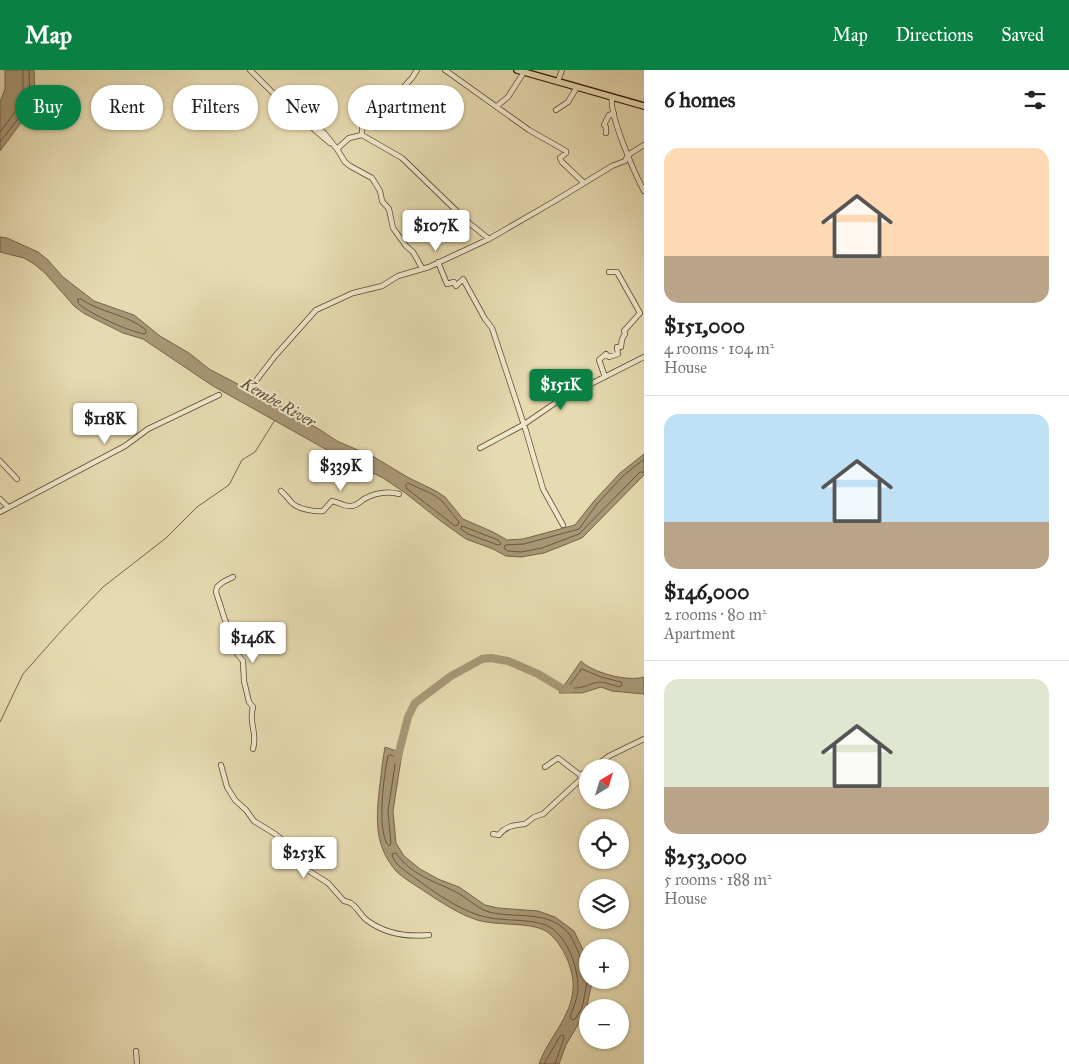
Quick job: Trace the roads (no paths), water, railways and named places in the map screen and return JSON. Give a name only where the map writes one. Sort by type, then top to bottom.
[{"type":"main road","points":[[517,70],[644,106]]},
{"type":"street","points":[[250,70],[281,101],[303,118],[311,120],[325,134],[345,162],[372,178],[380,191],[382,201],[389,210],[393,228],[406,246],[413,252],[422,268]]},
{"type":"street","points":[[362,135],[362,128],[377,115],[383,105],[399,92],[417,70]]},
{"type":"street","points":[[445,70],[529,130],[566,151],[560,158],[562,162],[584,183]]},
{"type":"street","points":[[558,81],[562,70]]},
{"type":"street","points":[[497,106],[508,97],[524,72]]},
{"type":"street","points":[[556,110],[568,102],[577,87]]},
{"type":"street","points":[[612,98],[614,113],[628,155],[644,191]]},
{"type":"street","points":[[606,133],[604,125],[609,115],[614,113]]},
{"type":"street","points":[[335,147],[349,138],[362,135],[402,158],[469,223],[489,239]]},
{"type":"street","points":[[255,382],[274,356],[316,310],[336,300],[382,286],[398,276],[422,268],[429,268],[489,239],[612,166],[625,161],[628,155],[644,145]]},
{"type":"street","points":[[438,262],[447,284],[454,282],[456,286],[463,279],[485,320],[492,328],[543,489],[564,525]]},
{"type":"street","points":[[605,377],[599,360],[606,354],[609,357],[618,354],[617,347],[621,347],[625,334],[624,331],[640,313],[617,272],[609,272]]},
{"type":"street","points":[[480,448],[523,425],[561,400],[644,357]]},
{"type":"street","points":[[0,512],[125,446],[148,430],[219,395]]},
{"type":"street","points":[[0,461],[17,478]]},
{"type":"street","points":[[281,491],[288,496],[293,504],[314,513],[323,511],[332,501],[347,507],[354,506],[374,494],[390,492],[399,494]]},
{"type":"street","points":[[0,499],[8,508]]},
{"type":"street","points":[[233,577],[217,587],[216,592],[225,620],[236,641],[235,652],[243,661],[244,681],[249,702],[253,707],[250,722],[255,732],[253,749]]},
{"type":"street","points":[[605,759],[644,739]]},
{"type":"street","points":[[545,768],[558,758],[579,774]]},
{"type":"street","points":[[221,765],[227,787],[235,800],[254,821],[298,851],[300,858],[305,862],[310,871],[328,883],[344,901],[356,906],[366,920],[377,927],[404,936],[429,935]]},
{"type":"street","points":[[493,834],[499,835],[506,827],[526,824],[534,816],[543,814],[579,781]]},
{"type":"street","points":[[136,1051],[137,1064]]},
{"type":"water","points":[[5,70],[34,70],[34,85],[15,85],[16,130],[0,151],[0,102],[5,89]]},
{"type":"water","points":[[0,237],[7,238],[38,252],[63,277],[94,301],[134,315],[160,336],[189,353],[209,369],[278,405],[337,441],[374,457],[409,478],[436,491],[445,497],[463,519],[507,540],[523,539],[575,525],[620,473],[644,454],[644,475],[582,538],[544,553],[521,557],[506,556],[466,539],[383,478],[336,455],[213,386],[143,339],[123,333],[85,314],[75,307],[45,273],[34,264],[24,258],[0,252]]},
{"type":"water","points":[[581,661],[602,673],[629,678],[644,677],[644,694],[612,691],[601,687],[582,693],[559,693]]},
{"type":"water","points":[[385,747],[402,753],[393,811],[396,843],[404,856],[420,869],[438,879],[459,887],[485,905],[498,908],[538,911],[555,917],[574,931],[579,941],[579,989],[591,989],[588,999],[579,999],[579,1023],[566,1045],[559,1064],[539,1064],[564,1019],[571,999],[573,981],[566,956],[556,940],[544,930],[521,925],[485,922],[464,915],[439,901],[396,871],[384,852],[378,833],[377,813]]},
{"type":"waterway","points":[[0,722],[23,674],[62,630],[103,587],[166,538],[197,507],[229,485],[242,460],[255,452],[275,420]]},
{"type":"waterway","name":"Kembe River","points":[[397,760],[408,717],[415,703],[451,676],[482,659],[491,658],[508,661],[538,674],[563,689],[570,689]]}]
